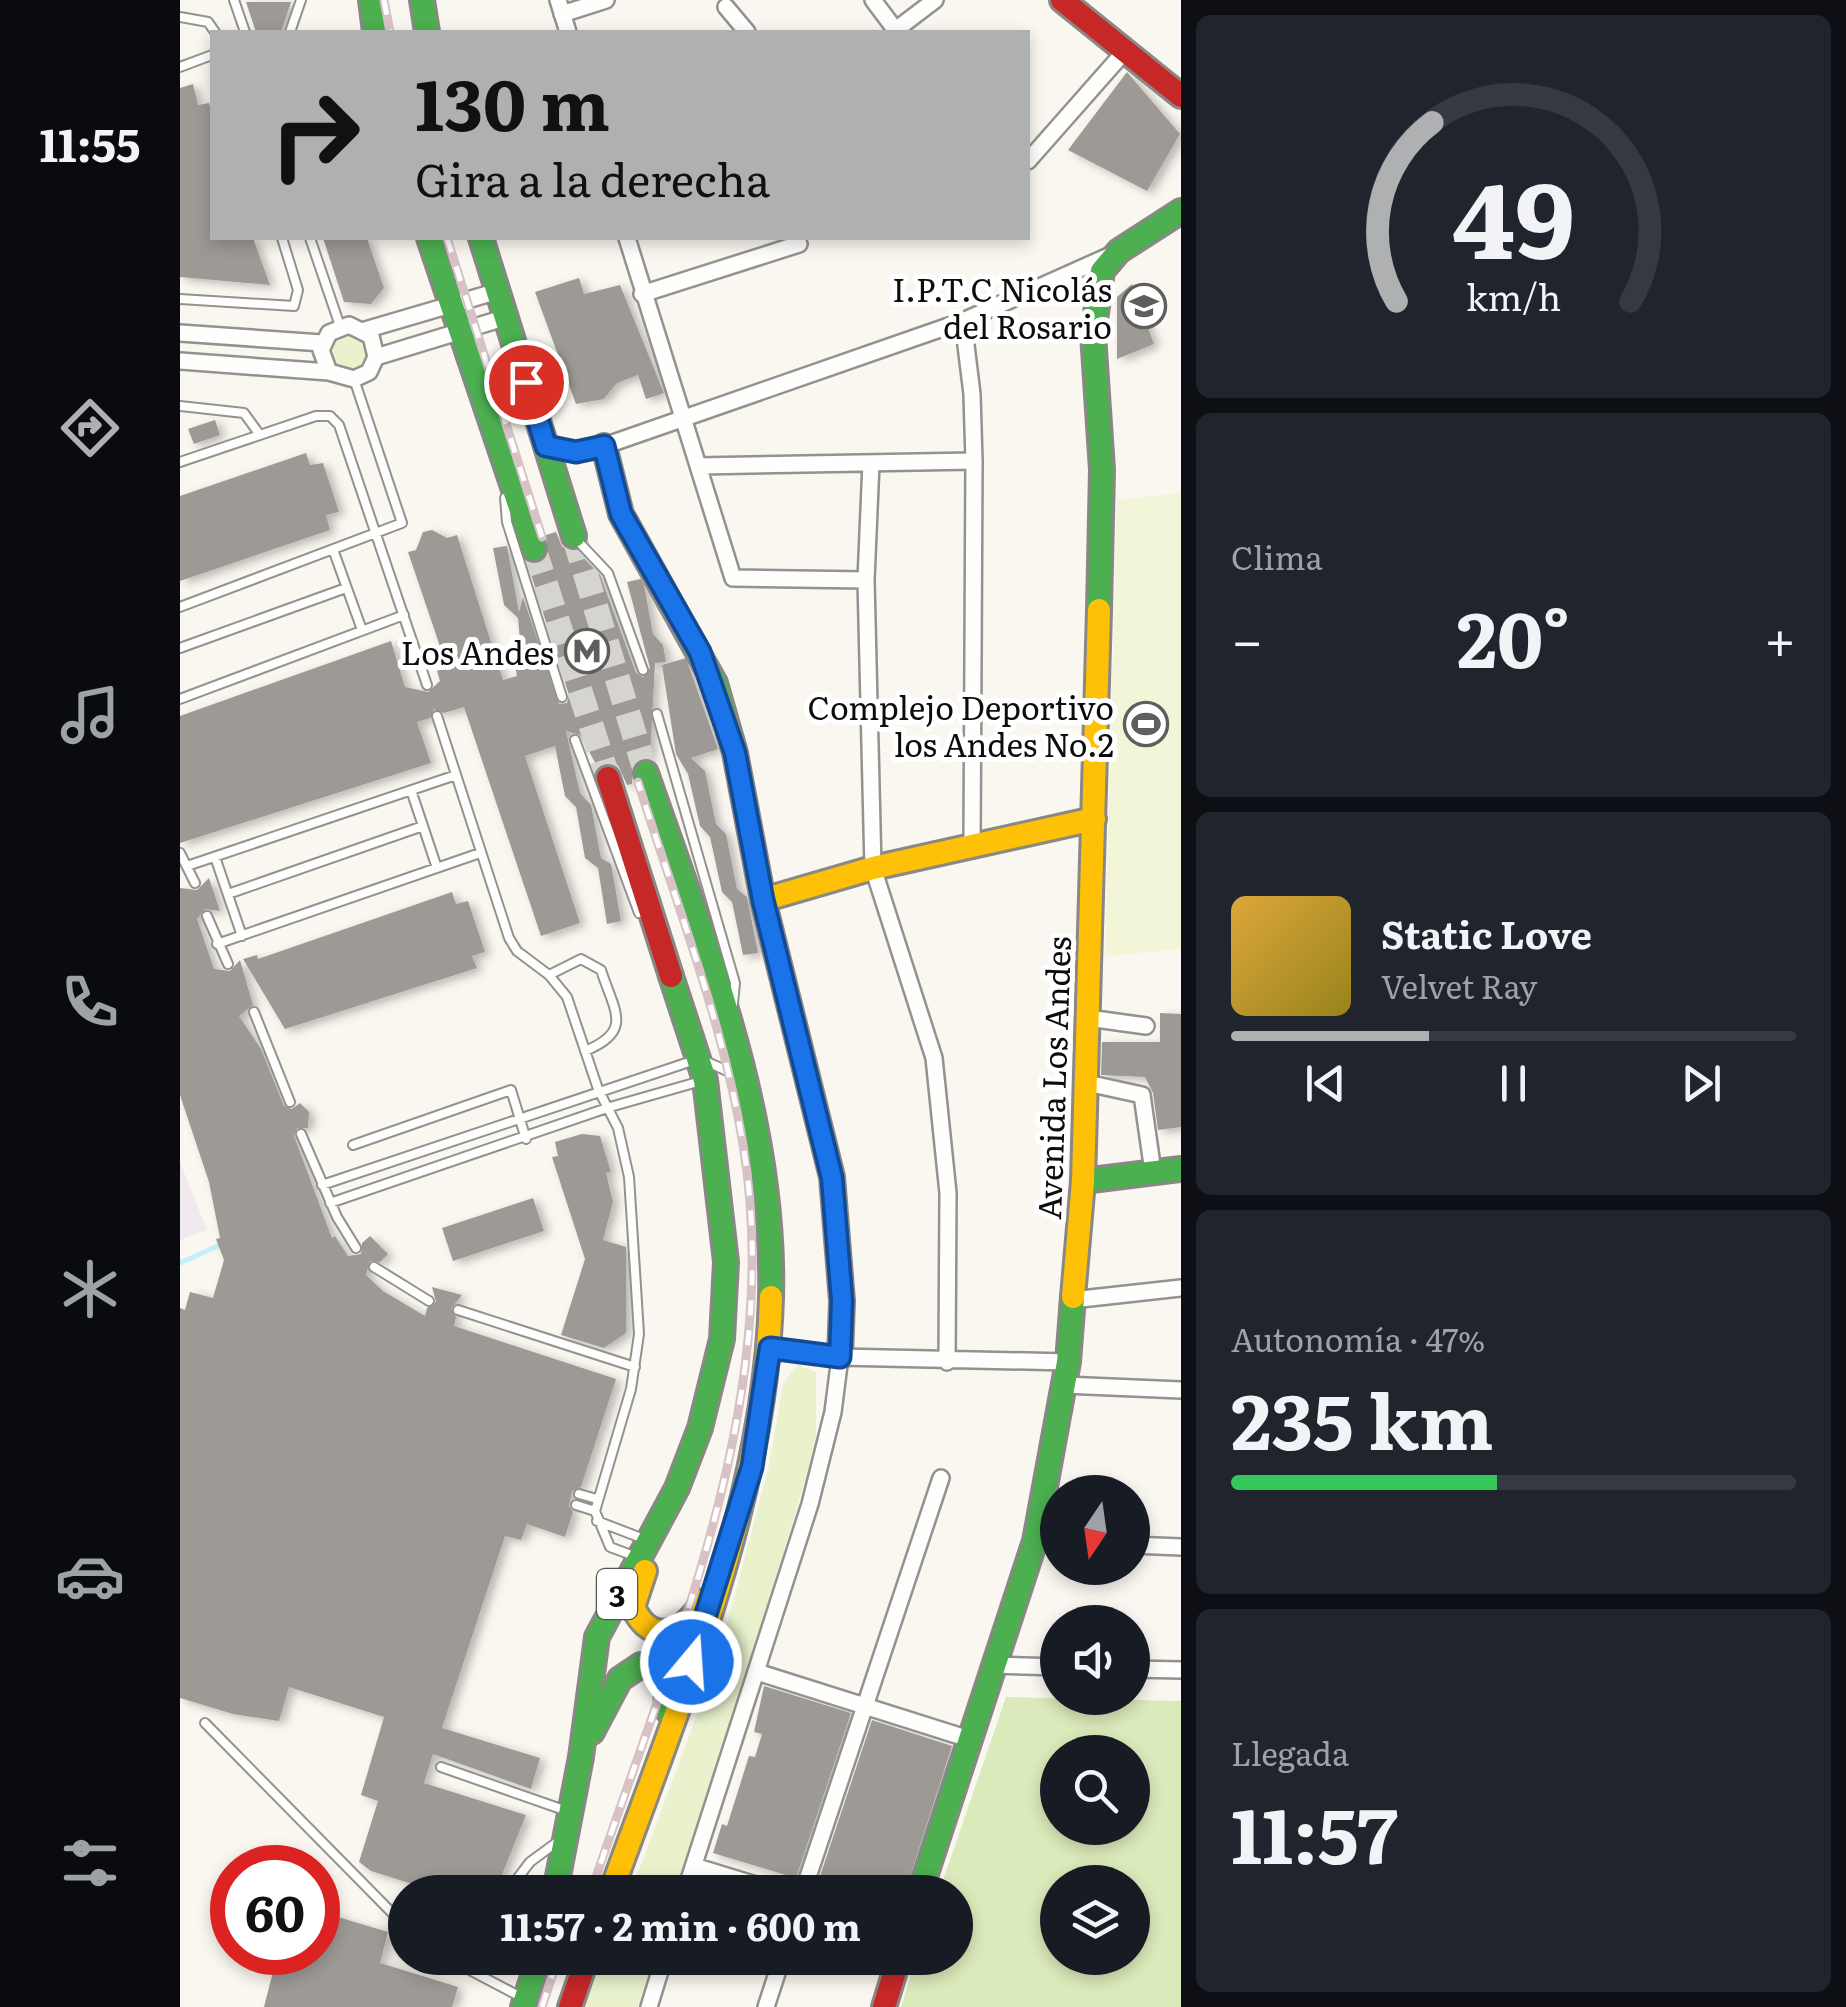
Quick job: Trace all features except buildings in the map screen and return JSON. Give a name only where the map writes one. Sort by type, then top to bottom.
[{"type":"main road","points":[[371,0],[375,30]]},
{"type":"main road","points":[[422,0],[427,30]]},
{"type":"main road","points":[[1062,0],[1181,96]]},
{"type":"main road","points":[[1119,251],[1181,211]]},
{"type":"main road","points":[[430,240],[534,549]]},
{"type":"main road","points":[[482,240],[574,536]]},
{"type":"main road","name":"Avenida Los Andes","points":[[1054,1475],[1083,1181],[1102,470],[1092,334],[1102,270],[1119,251]]},
{"type":"main road","points":[[604,446],[621,514],[714,683],[735,753],[763,900],[832,1178],[842,1301],[840,1357]]},
{"type":"main road","points":[[617,1875],[672,1724],[752,1467],[770,1348],[766,1208],[743,1078],[646,773]]},
{"type":"main road","name":"3","points":[[559,1875],[598,1637],[690,1458],[722,1339],[726,1262],[702,1069],[608,778]]},
{"type":"main road","points":[[763,900],[873,868],[1094,819]]},
{"type":"main road","points":[[1083,1181],[1181,1169]]},
{"type":"main road","points":[[713,1380],[693,1483],[634,1592],[636,1617],[649,1630],[673,1634],[694,1620],[752,1467]]},
{"type":"main road","name":"Avenida Los Andes","points":[[925,1875],[992,1665],[1040,1556]]},
{"type":"main road","points":[[581,1757],[624,1672],[646,1665],[663,1672],[668,1682],[668,1704],[630,1840]]},
{"type":"main road","points":[[524,2003],[533,1975]]},
{"type":"main road","points":[[570,2007],[582,1975]]},
{"type":"main road","points":[[884,2007],[894,1975]]},
{"type":"street","points":[[560,7],[606,0]]},
{"type":"street","points":[[872,0],[894,30]]},
{"type":"street","points":[[898,30],[935,0]]},
{"type":"street","points":[[726,7],[745,30]]},
{"type":"street","points":[[1030,160],[1125,51]]},
{"type":"street","points":[[628,240],[733,578],[866,580]]},
{"type":"street","points":[[642,294],[800,244]]},
{"type":"street","points":[[546,446],[576,452],[604,446],[962,321],[1119,251]]},
{"type":"street","points":[[329,372],[321,358],[322,343],[340,326],[365,330],[498,291]]},
{"type":"street","points":[[376,357],[507,317]]},
{"type":"street","points":[[962,321],[972,394],[974,461],[972,846]]},
{"type":"street","points":[[180,361],[329,372],[354,380],[368,372],[376,357],[374,342],[365,330]]},
{"type":"street","points":[[180,333],[322,343]]},
{"type":"street","points":[[699,466],[974,461]]},
{"type":"street","points":[[871,463],[866,580],[873,868],[934,1058],[948,1192],[948,1362]]},
{"type":"street","points":[[1088,1018],[1146,1026]]},
{"type":"street","points":[[1086,1083],[1142,1094],[1153,1172]]},
{"type":"street","points":[[1072,1300],[1181,1288]]},
{"type":"street","points":[[770,1348],[1066,1374],[1181,1390]]},
{"type":"street","points":[[691,1875],[810,1504],[833,1412],[840,1357]]},
{"type":"street","points":[[810,1875],[941,1478]]},
{"type":"street","points":[[1150,1546],[1181,1547]]},
{"type":"street","points":[[992,1665],[1040,1666]]},
{"type":"street","points":[[1150,1669],[1181,1670]]},
{"type":"street","points":[[756,1672],[968,1739]]},
{"type":"street","points":[[694,1866],[723,1875]]},
{"type":"street","points":[[649,2007],[659,1975]]},
{"type":"street","points":[[766,2007],[776,1975]]},
{"type":"lane","points":[[234,0],[244,30]]},
{"type":"lane","points":[[291,30],[301,0]]},
{"type":"lane","points":[[180,17],[208,22],[214,30]]},
{"type":"lane","points":[[180,67],[210,56]]},
{"type":"lane","points":[[180,299],[294,306],[298,290],[283,240]]},
{"type":"lane","points":[[311,240],[340,326]]},
{"type":"lane","points":[[180,607],[334,552],[402,523],[354,380]]},
{"type":"lane","points":[[180,406],[244,413],[260,435]]},
{"type":"lane","points":[[180,462],[316,416],[330,416],[338,425],[427,685]]},
{"type":"lane","points":[[506,463],[508,522],[562,698]]},
{"type":"lane","points":[[574,536],[608,573],[643,670]]},
{"type":"lane","points":[[334,552],[362,630]]},
{"type":"lane","points":[[180,648],[346,588]]},
{"type":"lane","points":[[180,699],[404,614]]},
{"type":"lane","points":[[658,714],[735,983],[730,1033]]},
{"type":"lane","points":[[436,716],[509,938],[517,951],[549,974],[567,998],[598,1088],[610,1107],[629,1177],[638,1334],[636,1367],[595,1511],[610,1547],[643,1549]]},
{"type":"lane","points":[[575,740],[629,894],[658,935]]},
{"type":"lane","points":[[187,866],[456,775]]},
{"type":"lane","points":[[411,790],[437,868]]},
{"type":"lane","points":[[228,894],[423,826]]},
{"type":"lane","points":[[180,853],[195,883]]},
{"type":"lane","points":[[218,944],[480,853]]},
{"type":"lane","points":[[214,857],[242,936]]},
{"type":"lane","points":[[207,916],[228,964]]},
{"type":"lane","points":[[549,974],[580,959],[600,970],[618,1022],[609,1041],[586,1051]]},
{"type":"lane","points":[[254,1012],[270,1043],[290,1102]]},
{"type":"lane","points":[[322,1185],[520,1120],[598,1088],[702,1069],[743,1078]]},
{"type":"lane","points":[[330,1203],[526,1139],[702,1069]]},
{"type":"lane","points":[[353,1145],[511,1090],[526,1139]]},
{"type":"lane","points":[[300,1134],[330,1203],[356,1248]]},
{"type":"lane","points":[[374,1267],[429,1301]]},
{"type":"lane","points":[[458,1310],[636,1367]]},
{"type":"lane","points":[[579,1494],[597,1499]]},
{"type":"lane","points":[[576,1504],[595,1511]]},
{"type":"lane","points":[[598,1521],[643,1549]]},
{"type":"lane","points":[[205,1723],[388,1909]]},
{"type":"lane","points":[[441,1767],[570,1823],[520,1875]]},
{"type":"lane","points":[[475,1975],[524,2003]]},
{"type":"shaded area","points":[[180,1162],[207,1230],[180,1240]]},
{"type":"green space","points":[[350,332],[363,338],[369,351],[363,364],[350,370],[337,364],[331,351],[337,338]]},
{"type":"green space","name":"Complejo Deportivo los Andes No.2","points":[[1181,493],[1181,949],[1105,956],[1117,500]]},
{"type":"green space","points":[[798,1365],[816,1372],[816,1435],[807,1474],[715,1777],[679,1875],[637,1875],[719,1655],[769,1465],[783,1383]]},
{"type":"green space","points":[[1006,1697],[1040,1698],[1040,1715],[1150,1715],[1150,1700],[1181,1701],[1181,2007],[901,2007],[911,1975],[973,1975],[973,1875],[945,1875]]},
{"type":"green space","points":[[595,1975],[648,1975],[638,2007],[584,2007]]},
{"type":"waterway","points":[[180,1263],[218,1246]]},
{"type":"tunnel","points":[[574,536],[646,773]]},
{"type":"tunnel","points":[[534,549],[608,778]]},
{"type":"railway","points":[[384,0],[390,30]]},
{"type":"railway","points":[[448,240],[542,537]]},
{"type":"railway","points":[[597,1875],[713,1526],[735,1431],[748,1336],[752,1241],[743,1145],[723,1053],[638,782]]},
{"type":"railway","points":[[542,2007],[552,1975]]},
{"type":"traffic: fast","points":[[371,0],[375,30]]},
{"type":"traffic: fast","points":[[422,0],[427,30]]},
{"type":"traffic: fast","points":[[1099,610],[1102,470],[1093,334],[1102,271],[1119,251],[1181,211]]},
{"type":"traffic: fast","points":[[430,240],[534,549]]},
{"type":"traffic: fast","points":[[482,240],[574,536]]},
{"type":"traffic: fast","points":[[604,446],[621,514],[715,683],[735,753],[763,900],[832,1177],[842,1301],[840,1357]]},
{"type":"traffic: fast","points":[[646,773],[712,965],[749,1096],[762,1163],[771,1297]]},
{"type":"traffic: fast","points":[[558,1875],[581,1757],[597,1637],[677,1488],[700,1428],[722,1339],[726,1262],[705,1080],[671,976]]},
{"type":"traffic: fast","points":[[1083,1181],[1181,1169]]},
{"type":"traffic: fast","points":[[926,1875],[1035,1541],[1068,1362],[1073,1297]]},
{"type":"traffic: fast","points":[[592,1732],[620,1679],[641,1665],[653,1667],[666,1677],[667,1710]]},
{"type":"traffic: fast","points":[[523,2007],[533,1975]]},
{"type":"traffic: slow","points":[[1073,1297],[1083,1181],[1099,610]]},
{"type":"traffic: slow","points":[[763,900],[873,868],[1094,819]]},
{"type":"traffic: slow","points":[[617,1875],[690,1674],[736,1524],[765,1373],[771,1297]]},
{"type":"traffic: slow","points":[[645,1571],[633,1607],[649,1628],[678,1628],[703,1601]]},
{"type":"traffic: jam","points":[[1062,0],[1181,96]]},
{"type":"traffic: jam","points":[[608,778],[671,976]]},
{"type":"traffic: jam","points":[[570,2007],[581,1975]]},
{"type":"traffic: jam","points":[[884,2007],[894,1975]]},
{"type":"place","name":"I.P.T.C Nicolás del Rosario","points":[[1144,306]]},
{"type":"place","name":"Los Andes","points":[[587,651]]},
{"type":"place","name":"Complejo Deportivo los Andes No.2","points":[[1146,724]]},
{"type":"route","points":[[526,382],[546,446],[576,452],[604,446],[621,514],[714,683],[742,782],[763,900],[832,1178],[842,1301],[840,1357],[770,1348],[752,1467],[691,1662]]}]
